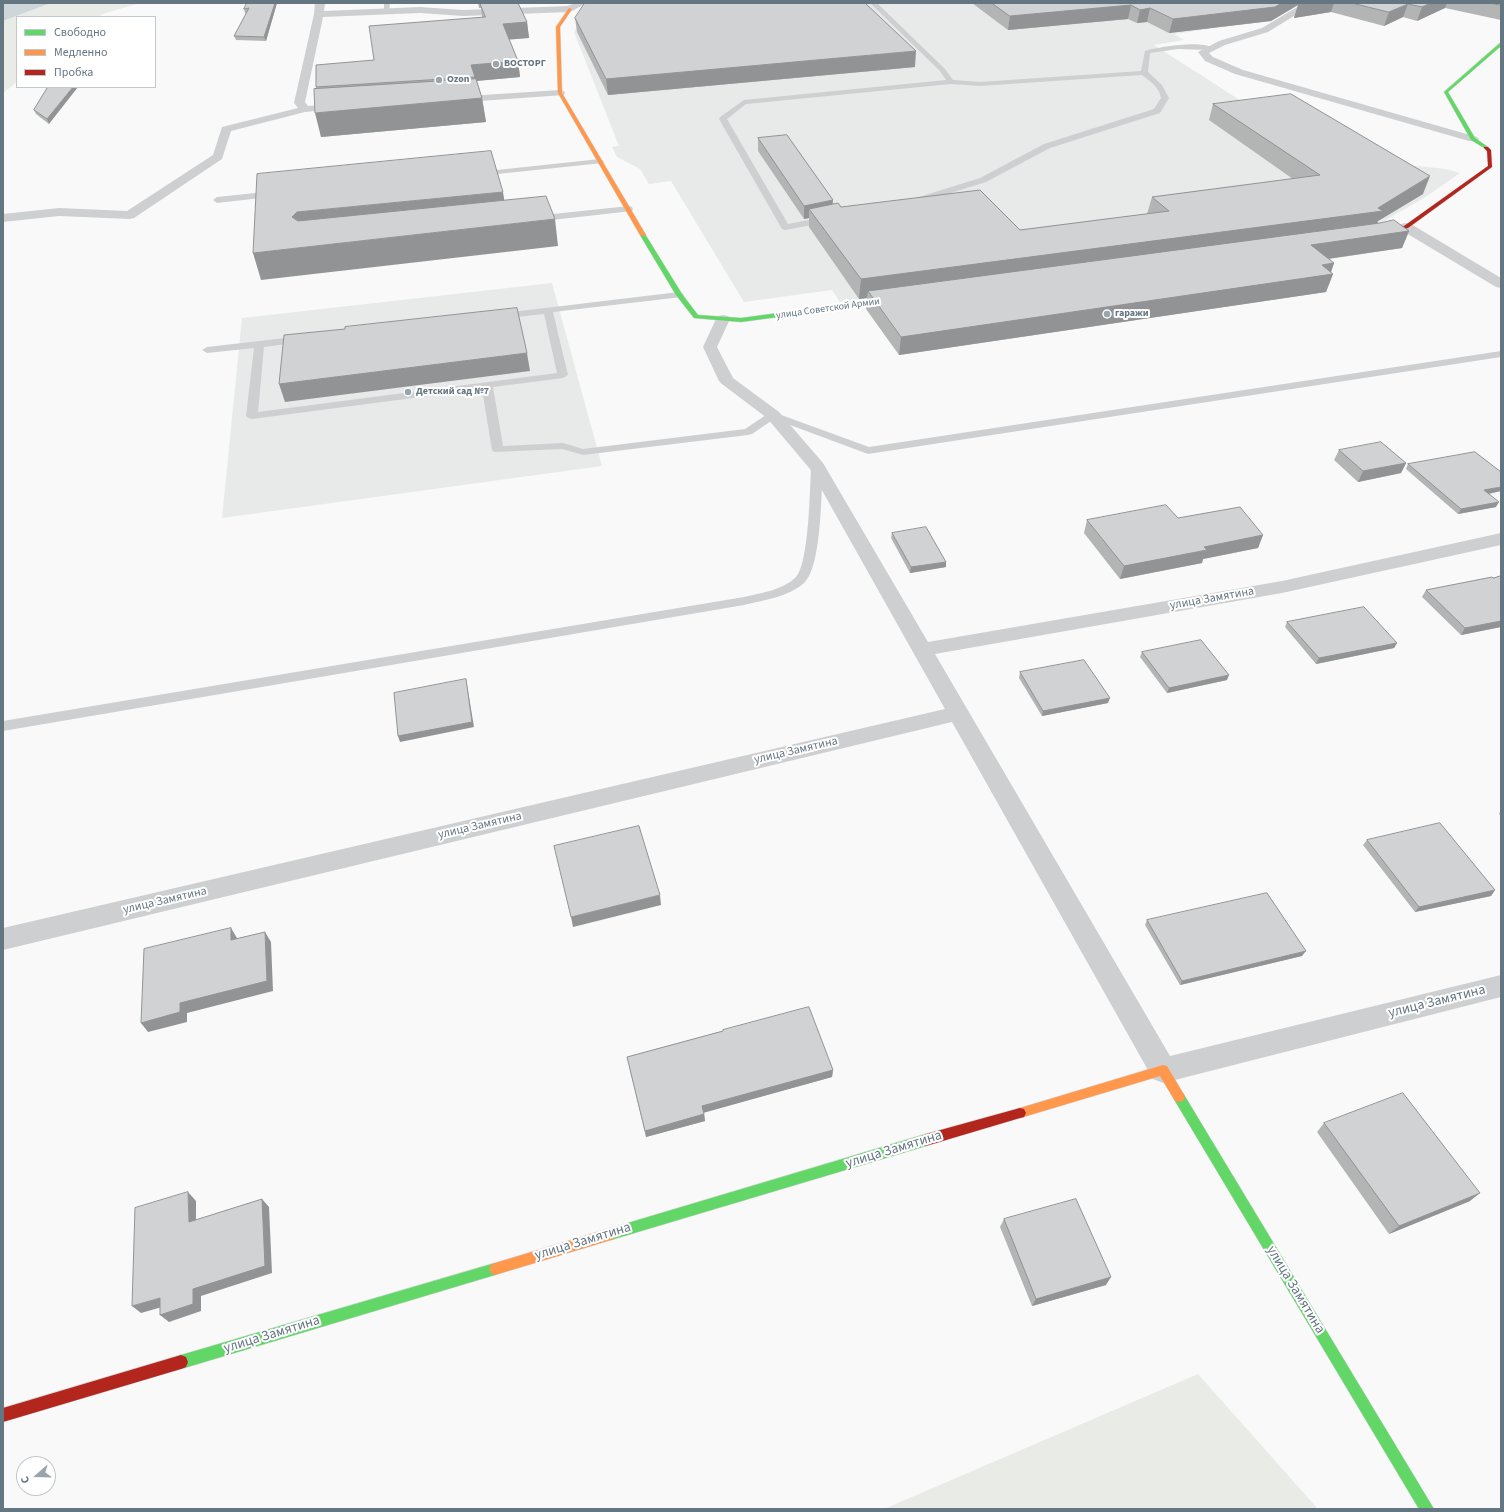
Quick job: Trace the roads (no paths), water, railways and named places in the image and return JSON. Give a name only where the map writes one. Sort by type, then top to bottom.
[{"type":"street","points":[[305,109],[299,103],[320,14],[320,3]]},
{"type":"street","points":[[320,14],[387,7],[419,7],[463,13],[570,8],[582,3]]},
{"type":"street","points":[[1310,3],[1265,30],[1209,48],[1202,52],[1209,59],[1238,72],[1373,109],[1473,139],[1489,150],[1490,166],[1406,227],[1365,236]]},
{"type":"street","name":"улица Советской Армии","points":[[570,8],[558,27],[560,93],[680,295],[696,317],[741,320],[907,298]]},
{"type":"street","points":[[1473,139],[1446,92],[1501,44]]},
{"type":"street","points":[[440,100],[560,93]]},
{"type":"street","points":[[3,218],[59,212],[130,215],[218,157],[226,129],[305,109],[353,106]]},
{"type":"street","points":[[1406,227],[1501,284]]},
{"type":"street","name":"улица Замятина","points":[[723,319],[710,347],[727,381],[773,415],[817,467],[1163,1070],[1427,1509]]},
{"type":"street","name":"улица Замятина","points":[[921,650],[1282,586],[1501,539]]},
{"type":"street","name":"улица Замятина","points":[[3,939],[958,713]]},
{"type":"street","name":"улица Замятина","points":[[3,1414],[1163,1070],[1501,986]]},
{"type":"lane","points":[[873,3],[943,70],[951,82]]},
{"type":"lane","points":[[1144,73],[1147,52],[1190,46],[1209,48]]},
{"type":"lane","points":[[840,216],[785,227],[723,119],[744,102],[951,82],[980,84],[1144,73],[1156,82],[1164,91],[1165,98],[1157,110],[1047,146],[983,180],[926,199],[910,202]]},
{"type":"lane","points":[[467,175],[600,161]]},
{"type":"lane","points":[[217,200],[287,193]]},
{"type":"lane","points":[[526,220],[628,209]]},
{"type":"lane","points":[[486,318],[680,295]]},
{"type":"lane","points":[[259,344],[252,416],[562,375],[548,310]]},
{"type":"lane","points":[[207,350],[314,338]]},
{"type":"lane","points":[[487,385],[498,450],[563,446],[583,452],[748,432],[773,415],[868,451],[1501,354]]},
{"type":"lane","points":[[3,726],[744,600],[780,592],[802,579],[809,563],[817,467]]},
{"type":"place","name":"ВОСТОРГ","points":[[496,64]]},
{"type":"place","name":"Ozon","points":[[439,80]]},
{"type":"place","name":"гаражи","points":[[1107,314]]},
{"type":"place","name":"Детский сад №7","points":[[408,392]]}]
